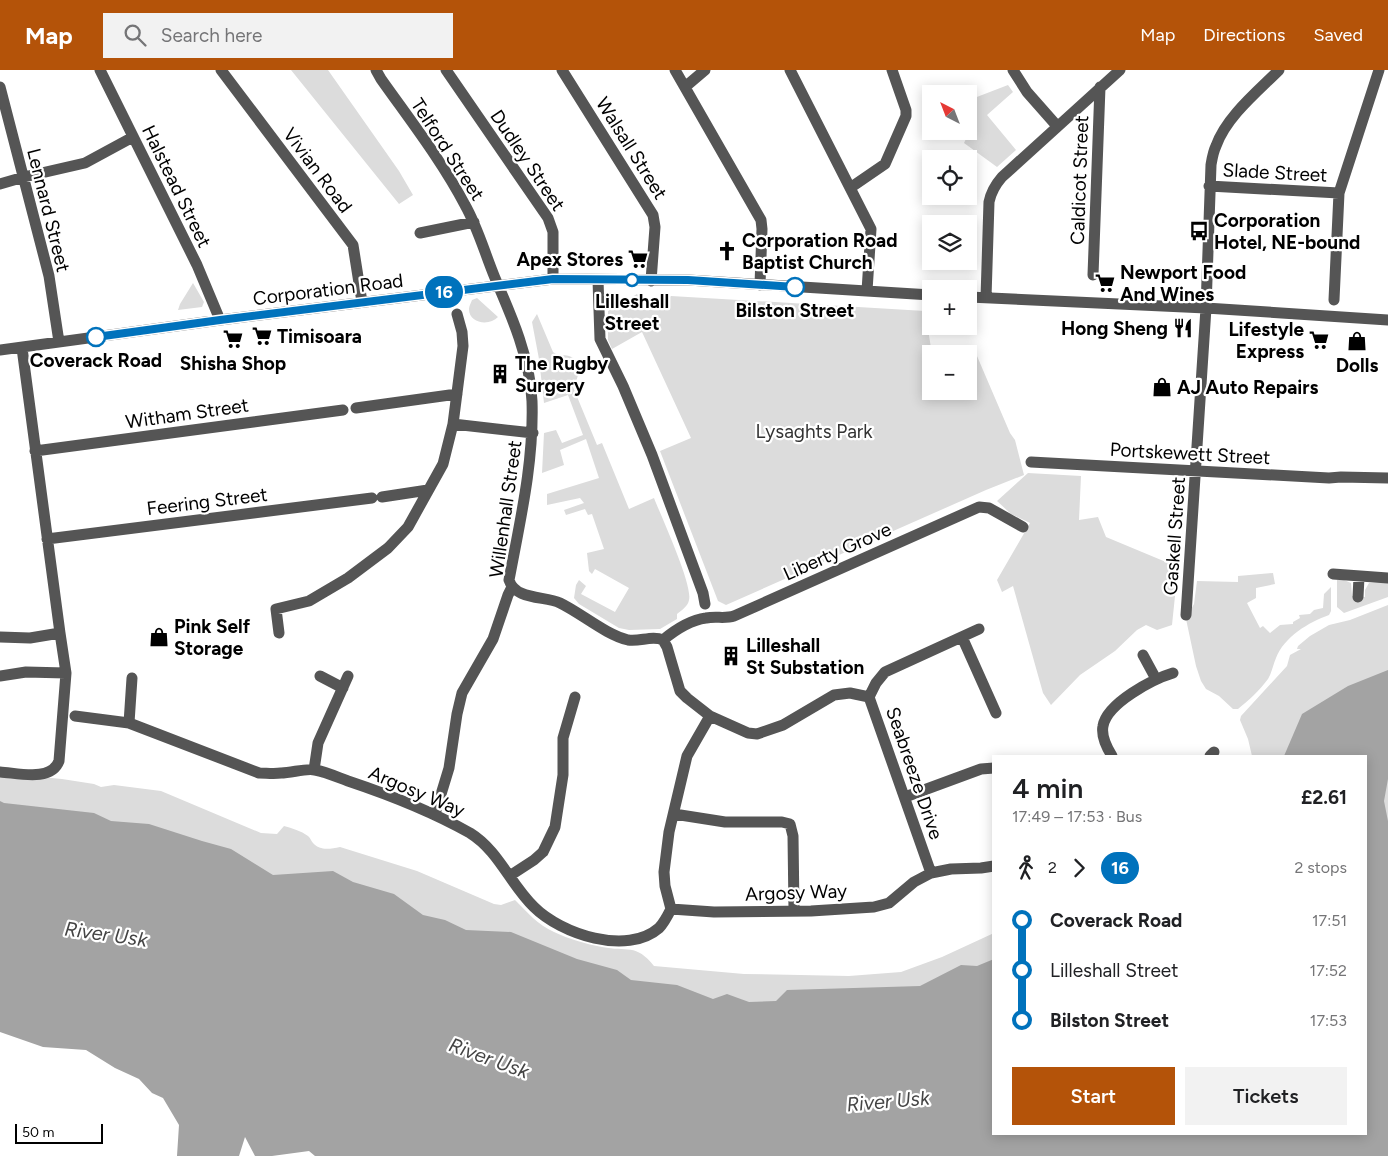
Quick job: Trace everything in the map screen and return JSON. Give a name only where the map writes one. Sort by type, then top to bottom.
[{"type":"street","name":"Halstead Street","points":[[100,70],[197,266],[220,320]]},
{"type":"street","name":"Vivian Road","points":[[222,70],[353,245],[362,302]]},
{"type":"street","name":"Telford Street","points":[[376,70],[451,181],[474,222],[499,286]]},
{"type":"street","name":"Dudley Street","points":[[446,70],[548,218],[552,232],[553,279]]},
{"type":"street","name":"Walsall Street","points":[[562,70],[653,215],[655,227],[652,281]]},
{"type":"street","points":[[675,70],[761,220],[760,285]]},
{"type":"street","points":[[685,87],[705,70]]},
{"type":"street","points":[[790,70],[871,229],[867,291]]},
{"type":"street","points":[[850,188],[884,164],[906,116],[906,108],[892,70]]},
{"type":"street","points":[[1013,70],[1027,92],[1057,126]]},
{"type":"street","points":[[986,298],[991,194],[1002,176],[1120,70]]},
{"type":"street","name":"Gaskell Street","points":[[1186,615],[1206,308],[1211,165],[1216,145],[1224,129],[1238,111],[1279,70]]},
{"type":"street","points":[[1334,300],[1339,193],[1379,70]]},
{"type":"street","name":"Lennard Street","points":[[0,87],[49,276],[59,342]]},
{"type":"street","name":"Caldicot Street","points":[[1093,275],[1100,88]]},
{"type":"street","points":[[0,184],[85,164],[133,137]]},
{"type":"street","name":"Slade Street","points":[[1209,186],[1339,193]]},
{"type":"street","name":"Telford Street","points":[[420,233],[474,222]]},
{"type":"street","name":"Corporation Road","points":[[0,350],[220,320],[553,279],[688,280],[922,294]]},
{"type":"street","points":[[598,280],[600,339],[624,386],[652,455],[703,593],[705,604]]},
{"type":"street","name":"Willenhall Street","points":[[435,814],[450,768],[457,714],[462,693],[493,639],[512,587],[510,580],[528,483],[533,433],[532,398],[528,368],[511,311],[499,286]]},
{"type":"street","points":[[977,297],[1206,308],[1388,320]]},
{"type":"street","points":[[279,633],[276,609],[309,601],[348,578],[388,548],[408,527],[443,464],[453,424],[463,346],[462,332],[457,314]]},
{"type":"street","points":[[0,772],[46,774],[55,768],[58,761],[66,673],[22,348]]},
{"type":"street","points":[[356,408],[457,394]]},
{"type":"street","name":"Witham Street","points":[[35,451],[343,410]]},
{"type":"street","name":"Willenhall Street","points":[[453,424],[533,433]]},
{"type":"street","name":"Portskewett Street","points":[[1031,462],[1329,478],[1388,478]]},
{"type":"street","name":"Feering Street","points":[[47,539],[428,490]]},
{"type":"street","name":"Liberty Grove","points":[[663,640],[678,629],[701,619],[734,616],[980,507],[989,508],[1023,527]]},
{"type":"street","points":[[1333,574],[1388,578]]},
{"type":"street","points":[[1358,597],[1359,577]]},
{"type":"street","points":[[512,587],[518,592],[558,602],[618,636],[630,640],[655,638],[663,640],[667,647],[680,691],[686,698],[710,716],[748,733],[757,734],[783,725],[834,695],[850,694],[869,697]]},
{"type":"street","name":"Seabreeze Drive","points":[[931,873],[869,697],[876,682],[885,672],[979,630]]},
{"type":"street","points":[[0,637],[30,638],[60,633]]},
{"type":"street","points":[[962,637],[996,713]]},
{"type":"street","points":[[1143,655],[1156,679]]},
{"type":"street","points":[[0,676],[26,672],[66,673]]},
{"type":"street","points":[[1112,755],[1103,734],[1106,718],[1127,697],[1156,679],[1173,673]]},
{"type":"street","points":[[320,676],[343,688]]},
{"type":"street","points":[[314,770],[318,743],[348,676]]},
{"type":"street","points":[[129,723],[132,678]]},
{"type":"street","points":[[511,875],[543,852],[554,827],[563,775],[563,738],[576,697]]},
{"type":"street","name":"Argosy Way","points":[[75,716],[129,723],[259,773],[280,774],[314,770],[360,785],[435,814],[472,835],[487,846],[511,875],[524,896],[546,917],[578,933],[613,942],[647,936],[660,927],[671,909],[714,912],[874,907],[894,899],[914,882],[931,873],[951,869],[992,866]]},
{"type":"street","points":[[671,909],[664,872],[669,832],[687,756],[710,716]]},
{"type":"street","points":[[905,796],[981,769],[992,768]]},
{"type":"street","points":[[674,814],[725,822],[782,822],[790,824],[793,836],[794,910]]},
{"type":"green space","points":[[291,70],[328,70],[399,171],[413,195],[399,204]]},
{"type":"green space","points":[[1008,85],[1013,92],[987,115],[1016,150],[997,167],[977,152],[977,150],[974,150],[964,143],[965,140],[978,140],[978,97]]},
{"type":"green space","points":[[193,283],[204,302],[202,307],[178,310],[180,304]]},
{"type":"green space","name":"Lysaghts Park","points":[[637,294],[653,310],[671,296],[922,311],[922,335],[929,335],[931,345],[922,345],[922,400],[977,400],[977,356],[1010,433],[1015,440],[1024,475],[726,605],[718,601],[660,451],[691,438],[642,332],[612,349],[608,340],[608,311]]},
{"type":"green space","points":[[477,298],[498,317],[490,322],[480,322],[472,318],[469,307],[472,300]]},
{"type":"green space","points":[[537,314],[553,352],[573,358],[578,366],[578,375],[573,387],[597,445],[602,443],[629,509],[654,498],[676,550],[686,580],[689,600],[686,606],[677,614],[677,619],[660,629],[629,630],[619,628],[579,604],[574,598],[576,585],[579,580],[586,586],[581,594],[615,612],[629,588],[595,569],[592,574],[589,571],[587,553],[604,549],[592,514],[588,515],[585,509],[566,515],[564,510],[584,503],[580,498],[547,505],[547,494],[599,478],[586,439],[560,450],[564,465],[542,473],[544,433],[556,430],[562,443],[583,435],[568,395],[544,403],[539,359],[532,322]]},
{"type":"green space","points":[[1028,473],[1081,476],[1079,520],[1098,517],[1106,537],[1178,567],[1172,625],[1157,630],[1146,625],[1137,630],[1115,651],[1080,675],[1051,705],[1043,693],[1013,586],[1002,592],[997,580],[1030,523],[1011,514],[997,501]]},
{"type":"green space","points":[[1273,573],[1275,584],[1256,588],[1256,598],[1247,603],[1260,628],[1263,626],[1270,633],[1280,625],[1293,624],[1293,622],[1300,618],[1299,615],[1310,614],[1314,610],[1323,608],[1324,594],[1331,587],[1331,611],[1329,615],[1298,631],[1285,643],[1265,683],[1238,709],[1233,709],[1219,696],[1206,689],[1196,666],[1186,619],[1194,604],[1197,581],[1238,582],[1238,576]]},
{"type":"green space","points":[[1337,580],[1351,583],[1352,596],[1365,597],[1365,590],[1369,583],[1388,582],[1388,597],[1344,613],[1337,607]]},
{"type":"green space","points":[[1388,605],[1388,934],[1367,755],[1252,755],[1248,739],[1240,720],[1241,716],[1287,666],[1290,655],[1301,649],[1297,649],[1298,646],[1310,636],[1329,625],[1350,620]]},
{"type":"green space","points":[[0,773],[62,779],[94,784],[101,787],[114,785],[161,791],[261,833],[277,834],[284,826],[308,836],[316,846],[329,849],[340,847],[417,871],[494,904],[501,905],[515,900],[528,914],[554,932],[590,944],[636,951],[648,959],[654,966],[744,974],[849,976],[901,972],[942,957],[992,934],[992,1034],[943,1047],[0,865]]},
{"type":"water","name":"River Usk","points":[[1388,670],[1388,779],[1384,801],[1388,821],[1388,1156],[315,1156],[309,1151],[272,1156],[255,1156],[245,1137],[239,1156],[177,1156],[179,1125],[163,1098],[152,1093],[139,1079],[115,1068],[86,1050],[43,1047],[0,1032],[0,801],[94,813],[111,821],[149,824],[231,849],[273,875],[333,871],[353,882],[394,894],[423,915],[445,920],[466,930],[511,932],[577,959],[617,970],[631,980],[677,985],[713,999],[727,994],[749,1002],[776,1001],[787,990],[920,986],[961,965],[977,966],[992,960],[992,1135],[1367,1135],[1367,755],[1284,755],[1302,714],[1348,686]]},
{"type":"bus line","name":"16","points":[[96,337],[553,279],[688,280],[795,287]]},
{"type":"place","name":"Corporation Hotel, NE-bound","points":[[1199,231]]},
{"type":"place","name":"Corporation Road Baptist Church","points":[[727,251]]},
{"type":"place","name":"Apex Stores","points":[[638,259]]},
{"type":"place","name":"Lilleshall Street","points":[[632,280]]},
{"type":"place","name":"Newport Food And Wines","points":[[1105,283]]},
{"type":"place","name":"Bilston Street","points":[[795,287]]},
{"type":"place","name":"Hong Sheng","points":[[1183,328]]},
{"type":"place","name":"Timisoara","points":[[262,336]]},
{"type":"place","name":"Coverack Road","points":[[96,337]]},
{"type":"place","name":"Shisha Shop","points":[[233,339]]},
{"type":"place","name":"Lifestyle Express","points":[[1319,340]]},
{"type":"place","name":"Dolls","points":[[1357,341]]},
{"type":"place","name":"The Rugby Surgery","points":[[500,374]]},
{"type":"place","name":"AJ Auto Repairs","points":[[1162,387]]},
{"type":"place","name":"Pink Self Storage","points":[[159,637]]},
{"type":"place","name":"Lilleshall St Substation","points":[[731,656]]}]
